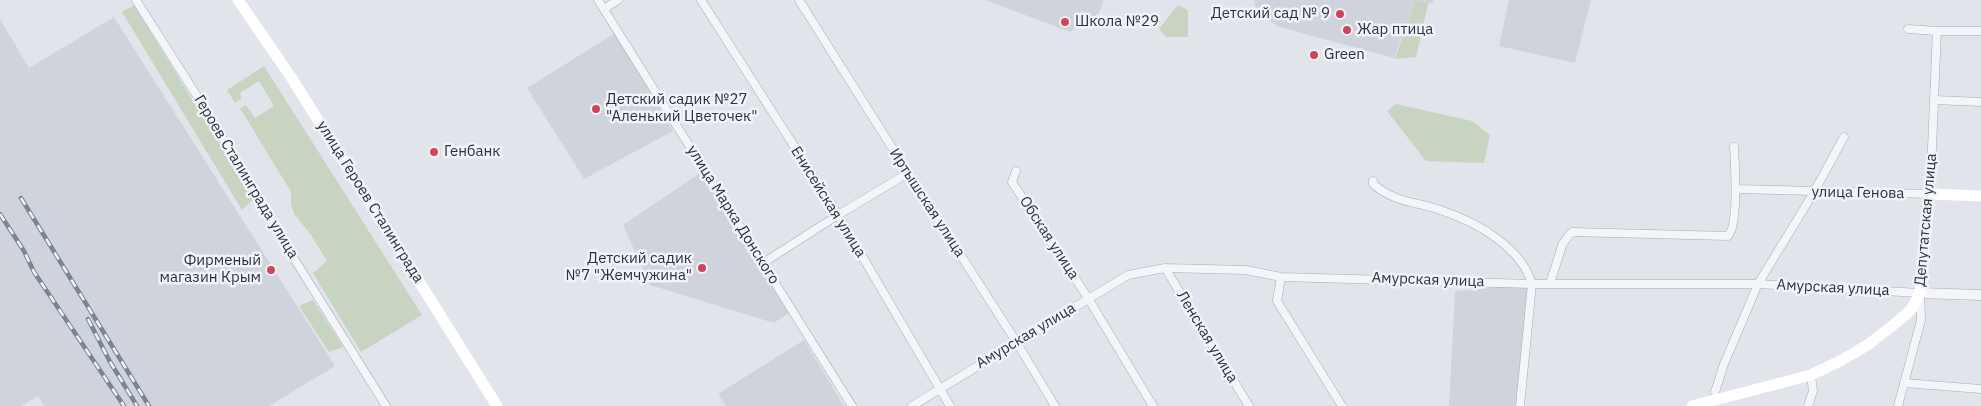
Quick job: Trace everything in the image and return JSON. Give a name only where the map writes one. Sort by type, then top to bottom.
[{"type":"main road","name":"улица Героев Сталинграда","points":[[238,0],[291,77],[497,406]]},
{"type":"main road","name":"улица Генова","points":[[1930,194],[1981,196]]},
{"type":"main road","name":"Депутатская улица","points":[[1920,293],[1930,194]]},
{"type":"main road","points":[[1692,406],[1811,375],[1842,360],[1879,337],[1912,310],[1920,293]]},
{"type":"street","name":"Героев Сталинграда улица","points":[[136,0],[209,115],[275,228],[386,406]]},
{"type":"street","name":"улица Марка Донского","points":[[598,0],[852,406]]},
{"type":"street","points":[[604,9],[618,0]]},
{"type":"street","name":"Енисейская улица","points":[[701,0],[838,215],[950,406]]},
{"type":"street","name":"Иртышская улица","points":[[799,0],[1055,406]]},
{"type":"street","points":[[1908,29],[1981,31]]},
{"type":"street","name":"Депутатская улица","points":[[1930,194],[1937,31]]},
{"type":"street","points":[[1935,100],[1981,102]]},
{"type":"street","points":[[1717,400],[1715,392],[1724,364],[1758,284],[1814,192],[1844,137]]},
{"type":"street","points":[[1550,283],[1567,236],[1572,232],[1725,237],[1733,227],[1736,189],[1734,147]]},
{"type":"street","name":"Обская улица","points":[[1016,171],[1012,182],[1088,298],[1153,406]]},
{"type":"street","points":[[763,263],[908,173]]},
{"type":"street","points":[[1373,181],[1373,184],[1385,194],[1395,199],[1444,211],[1485,230],[1525,266],[1532,284],[1520,406]]},
{"type":"street","name":"улица Генова","points":[[1736,189],[1930,194]]},
{"type":"street","name":"Амурская улица","points":[[912,406],[1128,275],[1165,268],[1246,270],[1281,277],[1532,284],[1758,284],[1981,295]]},
{"type":"street","name":"Ленская улица","points":[[1165,268],[1249,406]]},
{"type":"street","points":[[1281,277],[1277,301],[1342,406]]},
{"type":"street","name":"Депутатская улица","points":[[1898,406],[1921,320],[1920,293]]},
{"type":"street","points":[[1808,406],[1813,391],[1811,375]]},
{"type":"street","points":[[1904,382],[1981,389]]},
{"type":"shaded area","name":"Школа №29","points":[[985,0],[1104,0],[1099,13],[1070,32]]},
{"type":"shaded area","name":"Жар птица","points":[[1254,0],[1415,0],[1394,58],[1279,27],[1257,12]]},
{"type":"shaded area","points":[[1415,0],[1433,0],[1434,2],[1428,4]]},
{"type":"shaded area","points":[[1509,0],[1591,0],[1575,63],[1499,46]]},
{"type":"shaded area","points":[[114,17],[335,366],[269,406],[45,406],[38,396],[21,406],[0,406],[0,19],[29,68]]},
{"type":"shaded area","points":[[615,33],[673,131],[584,179],[527,88]]},
{"type":"shaded area","points":[[700,173],[789,313],[774,323],[650,285],[623,225]]},
{"type":"shaded area","points":[[1520,285],[1528,289],[1517,406],[1449,406],[1455,291]]},
{"type":"shaded area","points":[[804,340],[844,406],[726,406],[718,394]]},
{"type":"green space","points":[[1415,0],[1428,4],[1416,57],[1395,59]]},
{"type":"green space","points":[[134,5],[253,199],[242,210],[122,12]]},
{"type":"green space","points":[[1178,5],[1188,10],[1188,37],[1166,37],[1159,29]]},
{"type":"green space","points":[[264,66],[422,315],[361,352],[313,273],[327,261],[311,235],[295,215],[291,205],[291,192],[240,108],[246,105],[255,118],[274,106],[259,81],[240,93],[242,98],[235,103],[227,90]]},
{"type":"green space","points":[[1396,104],[1472,121],[1490,135],[1484,163],[1426,161],[1387,111]]},
{"type":"green space","points":[[313,300],[343,347],[329,352],[299,306]]},
{"type":"railway","points":[[21,198],[149,406]]},
{"type":"railway","points":[[0,214],[24,251],[34,272],[124,406]]},
{"type":"railway","points":[[88,319],[109,360],[137,406]]},
{"type":"place","name":"Детский сад № 9","points":[[1340,14]]},
{"type":"place","name":"Школа №29","points":[[1065,22]]},
{"type":"place","name":"Жар птица","points":[[1347,30]]},
{"type":"place","name":"Green","points":[[1314,55]]},
{"type":"place","name":"Детский садик №27 \"Аленький Цветочек\"","points":[[596,109]]},
{"type":"place","name":"Генбанк","points":[[434,152]]},
{"type":"place","name":"Детский садик №7 \"Жемчужина\"","points":[[702,268]]},
{"type":"place","name":"Фирменый магазин Крым","points":[[271,270]]}]
